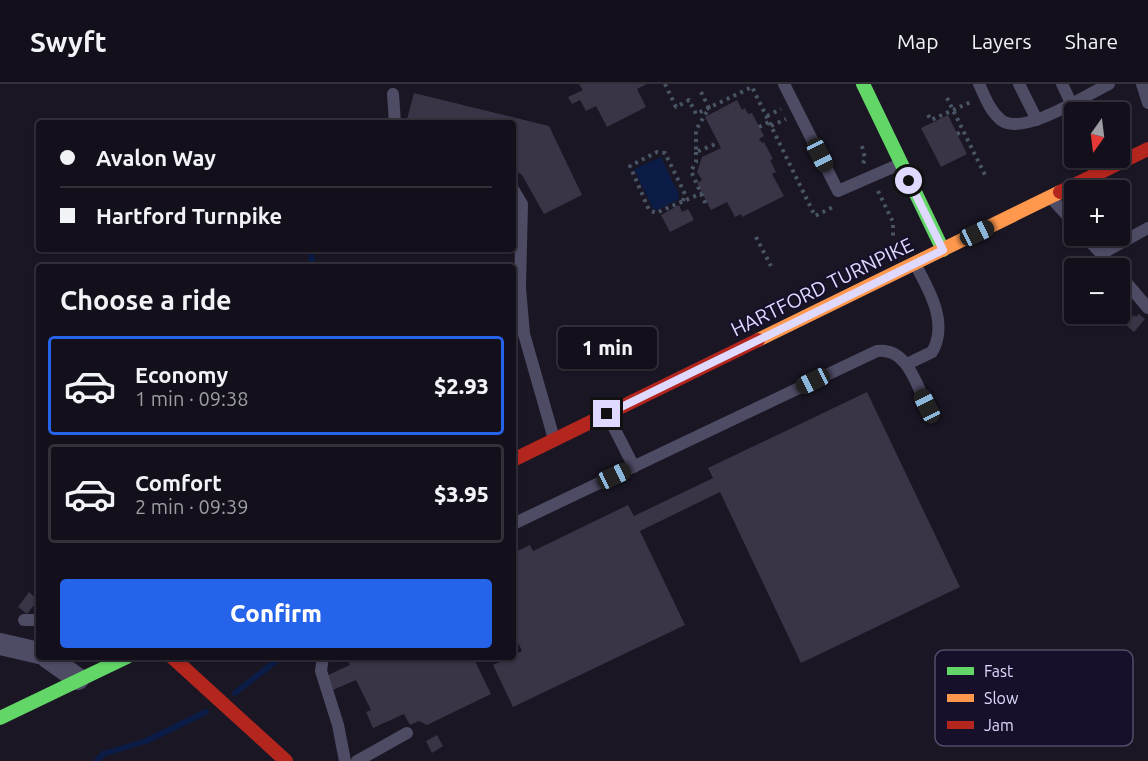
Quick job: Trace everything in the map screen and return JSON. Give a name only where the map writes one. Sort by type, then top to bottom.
[{"type":"main road","points":[[863,84],[943,250]]},
{"type":"main road","name":"HARTFORD TURNPIKE","points":[[516,459],[1148,149]]},
{"type":"main road","points":[[0,718],[120,660]]},
{"type":"main road","points":[[175,660],[286,761]]},
{"type":"street","points":[[0,644],[36,652]]},
{"type":"street","points":[[51,660],[78,679]]},
{"type":"lane","points":[[784,84],[838,191],[901,163]]},
{"type":"lane","points":[[979,84],[992,111],[1003,121],[1016,126],[1037,120],[1064,106]]},
{"type":"lane","points":[[1019,84],[1037,120]]},
{"type":"lane","points":[[1062,84],[1071,102]]},
{"type":"lane","points":[[1073,102],[1107,84]]},
{"type":"lane","points":[[1142,84],[1148,103]]},
{"type":"lane","points":[[393,94],[395,120]]},
{"type":"lane","points":[[516,194],[522,204],[520,288],[524,334],[554,440]]},
{"type":"lane","points":[[1052,198],[1064,212]]},
{"type":"lane","points":[[1101,254],[1148,228]]},
{"type":"lane","points":[[1094,246],[1105,258]]},
{"type":"lane","points":[[907,364],[932,351],[938,333],[938,318],[933,300],[915,263]]},
{"type":"lane","points":[[1130,287],[1148,308]]},
{"type":"lane","points":[[516,523],[877,351],[896,354],[907,364],[927,406]]},
{"type":"lane","points":[[607,414],[634,467]]},
{"type":"lane","points":[[24,620],[36,620]]},
{"type":"lane","points":[[323,660],[321,671],[338,725],[345,761]]},
{"type":"lane","points":[[357,761],[407,733]]},
{"type":"path","points":[[665,84],[676,107],[689,100],[696,114],[752,87],[815,216],[839,204]]},
{"type":"path","points":[[701,92],[709,108]]},
{"type":"path","points":[[928,115],[931,120],[985,96]]},
{"type":"path","points":[[947,98],[985,175]]},
{"type":"path","points":[[707,207],[691,171],[696,162],[696,130],[709,108]]},
{"type":"path","points":[[766,116],[782,109]]},
{"type":"path","points":[[759,128],[787,119]]},
{"type":"path","points":[[957,134],[963,131]]},
{"type":"path","points":[[858,168],[863,165],[865,158],[859,138]]},
{"type":"path","points":[[696,152],[718,144]]},
{"type":"path","points":[[683,201],[685,194],[665,153],[657,152],[630,166],[649,210],[656,213],[683,201],[701,193]]},
{"type":"path","points":[[870,192],[875,190],[880,192],[893,222],[893,237]]},
{"type":"path","points":[[756,237],[771,266]]},
{"type":"water","points":[[661,157],[679,199],[657,210],[653,209],[634,169]]},
{"type":"building","points":[[579,84],[647,84],[637,89],[646,107],[607,127],[596,106],[586,111],[580,100],[572,104],[568,97],[583,90]]},
{"type":"building","points":[[414,93],[549,126],[582,195],[544,214],[522,175],[516,171],[516,120],[407,120]]},
{"type":"building","points":[[737,100],[742,110],[745,108],[748,114],[752,113],[764,136],[759,139],[762,143],[764,142],[773,159],[770,160],[776,172],[772,174],[784,196],[742,217],[741,214],[735,217],[727,202],[711,210],[697,183],[702,180],[697,172],[702,157],[721,148],[705,117]]},
{"type":"building","points":[[948,115],[967,154],[941,167],[921,128]]},
{"type":"building","points":[[679,205],[682,212],[688,209],[694,220],[670,232],[661,215]]},
{"type":"building","points":[[1139,314],[1145,319],[1134,332],[1125,324],[1130,324],[1130,319],[1134,315],[1136,317]]},
{"type":"building","points":[[867,392],[960,587],[801,663],[720,492],[640,531],[685,625],[513,707],[493,665],[503,660],[516,660],[516,654],[522,651],[516,638],[516,552],[530,545],[533,551],[628,505],[634,516],[713,478],[708,468]]},
{"type":"building","points":[[29,592],[36,598],[36,603],[27,614],[18,607]]},
{"type":"building","points":[[348,660],[474,660],[491,694],[427,725],[419,721],[410,725],[404,714],[373,728],[366,712],[371,710],[356,680],[333,690],[326,676],[350,665]]},
{"type":"building","points":[[437,735],[443,746],[432,753],[426,741]]},
{"type":"waterway","points":[[311,252],[312,264]]},
{"type":"waterway","points":[[235,693],[277,660]]},
{"type":"waterway","points":[[97,761],[103,754],[146,741],[206,712]]},
{"type":"traffic: fast","points":[[863,84],[943,250]]},
{"type":"traffic: fast","points":[[0,718],[121,660]]},
{"type":"traffic: slow","points":[[758,340],[1060,192]]},
{"type":"traffic: jam","points":[[1060,192],[1148,149]]},
{"type":"traffic: jam","points":[[516,459],[758,340]]},
{"type":"traffic: jam","points":[[175,660],[286,761]]},
{"type":"route","points":[[607,414],[943,250],[909,181]]}]
